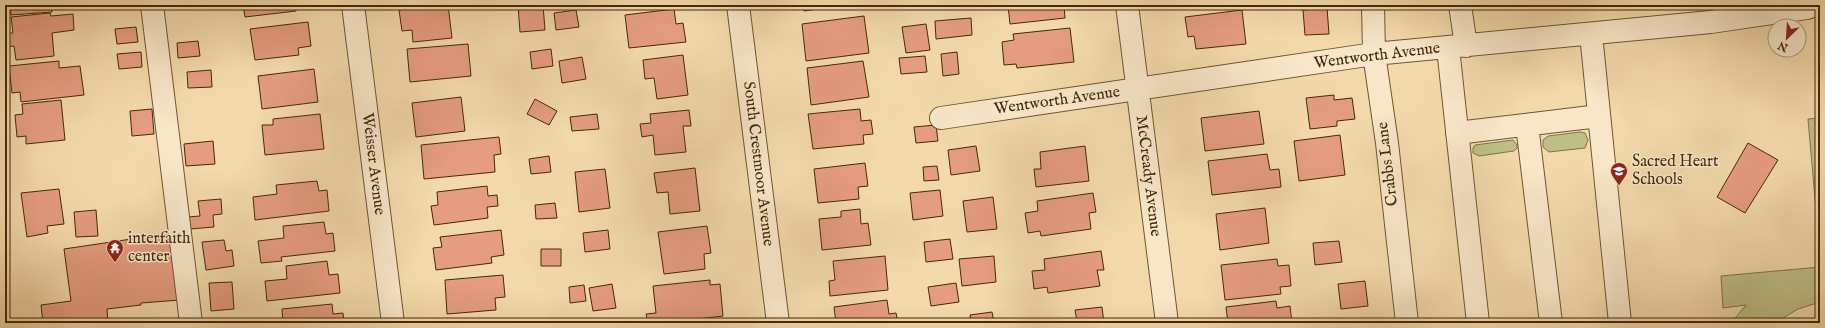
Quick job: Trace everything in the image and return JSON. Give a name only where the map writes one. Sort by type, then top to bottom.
[{"type":"street","points":[[152,5],[191,323]]},
{"type":"street","name":"Weisser Avenue","points":[[353,5],[393,323]]},
{"type":"street","name":"South Crestmoor Avenue","points":[[738,5],[778,323]]},
{"type":"street","name":"McCready Avenue","points":[[1127,5],[1167,323]]},
{"type":"street","name":"Crabbs Lane","points":[[1373,5],[1374,54],[1387,143],[1407,323]]},
{"type":"street","points":[[1460,5],[1457,47],[1457,133],[1478,323]]},
{"type":"street","name":"Wentworth Avenue","points":[[941,118],[1374,54],[1711,22],[1807,8],[1815,5]]},
{"type":"street","points":[[1592,34],[1620,323]]},
{"type":"street","points":[[1457,133],[1599,116]]},
{"type":"street","points":[[1527,125],[1551,323]]},
{"type":"green space","points":[[1820,118],[1820,210],[1816,210],[1808,119]]},
{"type":"green space","points":[[1580,132],[1585,133],[1588,140],[1585,148],[1549,152],[1543,147],[1543,140],[1548,136]]},
{"type":"green space","points":[[1513,140],[1517,145],[1517,148],[1514,151],[1479,156],[1473,153],[1473,148],[1475,145]]},
{"type":"green space","points":[[1820,267],[1820,302],[1798,309],[1775,323],[1731,323],[1746,305],[1723,308],[1721,276]]},
{"type":"building","points":[[10,5],[52,5],[52,12],[11,15]]},
{"type":"building","points":[[243,5],[296,5],[296,11],[245,17]]},
{"type":"building","points":[[408,5],[448,5],[452,38],[413,42],[412,30],[402,31],[399,10],[408,9]]},
{"type":"building","points":[[518,5],[543,5],[545,30],[520,32]]},
{"type":"building","points":[[804,5],[847,5],[804,11]]},
{"type":"building","points":[[1008,5],[1064,5],[1065,18],[1010,24]]},
{"type":"building","points":[[1327,8],[1329,34],[1305,35],[1303,10]]},
{"type":"building","points":[[674,9],[676,24],[683,23],[686,42],[629,48],[625,15]]},
{"type":"building","points":[[576,10],[579,27],[556,30],[554,13]]},
{"type":"building","points":[[1242,10],[1246,44],[1196,49],[1194,36],[1188,37],[1185,17]]},
{"type":"building","points":[[50,13],[51,16],[73,14],[74,30],[52,33],[54,56],[16,60],[14,46],[6,47],[5,33],[13,33],[11,17]]},
{"type":"building","points":[[864,16],[869,53],[806,61],[802,24]]},
{"type":"building","points":[[971,18],[972,35],[936,39],[935,21]]},
{"type":"building","points":[[308,22],[311,46],[298,48],[299,55],[255,60],[250,29]]},
{"type":"building","points":[[926,24],[930,50],[906,53],[902,27]]},
{"type":"building","points":[[136,27],[138,42],[117,44],[115,29]]},
{"type":"building","points":[[1070,28],[1074,62],[1017,68],[1016,64],[1004,65],[1002,42],[1014,40],[1013,34]]},
{"type":"building","points":[[198,41],[200,56],[178,58],[177,43]]},
{"type":"building","points":[[468,44],[471,76],[410,82],[407,49]]},
{"type":"building","points":[[551,49],[553,66],[532,69],[530,52]]},
{"type":"building","points":[[141,52],[142,67],[119,69],[117,54]]},
{"type":"building","points":[[957,52],[959,74],[943,76],[941,54]]},
{"type":"building","points":[[683,55],[688,95],[657,99],[654,78],[645,79],[643,60]]},
{"type":"building","points":[[925,56],[927,72],[901,74],[899,58]]},
{"type":"building","points":[[582,57],[586,79],[562,83],[559,61]]},
{"type":"building","points":[[59,61],[59,68],[80,66],[84,95],[21,102],[20,92],[12,93],[9,66]]},
{"type":"building","points":[[863,61],[869,97],[811,105],[807,68]]},
{"type":"building","points":[[314,69],[318,102],[262,109],[258,76]]},
{"type":"building","points":[[211,70],[212,87],[188,88],[187,72]]},
{"type":"building","points":[[1334,95],[1334,100],[1352,98],[1355,119],[1337,121],[1337,126],[1310,129],[1306,98]]},
{"type":"building","points":[[461,97],[465,131],[416,137],[412,103]]},
{"type":"building","points":[[535,99],[557,111],[549,125],[527,114]]},
{"type":"building","points":[[61,100],[65,140],[26,144],[26,136],[17,137],[15,115],[23,114],[22,104]]},
{"type":"building","points":[[152,109],[154,134],[132,136],[130,111]]},
{"type":"building","points":[[860,109],[861,121],[871,120],[873,134],[863,135],[864,144],[813,149],[808,114]]},
{"type":"building","points":[[689,110],[691,126],[683,126],[686,152],[655,155],[653,135],[642,137],[640,124],[651,123],[650,114]]},
{"type":"building","points":[[1259,111],[1264,144],[1205,151],[1201,118]]},
{"type":"building","points":[[320,114],[324,149],[265,155],[262,125],[273,125],[273,119]]},
{"type":"building","points":[[597,114],[599,129],[572,131],[570,117]]},
{"type":"building","points":[[936,125],[938,141],[916,143],[914,127]]},
{"type":"building","points":[[1340,135],[1345,175],[1299,181],[1294,141]]},
{"type":"building","points":[[499,137],[501,154],[494,155],[495,172],[424,179],[421,145]]},
{"type":"building","points":[[213,141],[215,164],[186,166],[184,144]]},
{"type":"building","points":[[1748,143],[1778,160],[1745,213],[1717,197]]},
{"type":"building","points":[[976,146],[980,171],[951,175],[948,150]]},
{"type":"building","points":[[1085,146],[1089,181],[1036,187],[1034,169],[1041,169],[1040,152]]},
{"type":"building","points":[[1267,154],[1270,170],[1279,169],[1281,187],[1212,195],[1208,161]]},
{"type":"building","points":[[549,156],[551,172],[531,174],[529,159]]},
{"type":"building","points":[[865,163],[868,186],[858,187],[859,199],[818,203],[814,169]]},
{"type":"building","points":[[937,166],[939,180],[924,181],[923,167]]},
{"type":"building","points":[[695,168],[700,211],[670,214],[668,192],[657,193],[654,173]]},
{"type":"building","points":[[605,169],[610,208],[579,212],[575,172]]},
{"type":"building","points":[[317,181],[319,191],[327,190],[329,211],[255,220],[253,197],[277,194],[276,185]]},
{"type":"building","points":[[487,186],[488,196],[497,195],[498,206],[487,207],[488,218],[434,225],[431,206],[438,205],[437,192]]},
{"type":"building","points":[[59,189],[64,224],[47,226],[48,233],[27,237],[21,193]]},
{"type":"building","points":[[940,190],[943,216],[913,220],[910,193]]},
{"type":"building","points":[[1093,193],[1096,212],[1089,213],[1091,229],[1041,236],[1040,231],[1028,233],[1025,213],[1038,211],[1037,201]]},
{"type":"building","points":[[993,197],[997,229],[967,232],[963,201]]},
{"type":"building","points":[[221,199],[222,214],[213,215],[214,227],[190,229],[188,217],[200,216],[198,201]]},
{"type":"building","points":[[555,203],[557,218],[536,219],[535,205]]},
{"type":"building","points":[[1265,208],[1269,243],[1220,250],[1216,214]]},
{"type":"building","points":[[860,209],[861,224],[868,223],[871,245],[822,250],[819,219],[841,217],[841,211]]},
{"type":"building","points":[[96,210],[98,236],[76,237],[74,212]]},
{"type":"building","points":[[324,222],[326,234],[333,233],[335,251],[281,257],[282,261],[261,263],[258,241],[284,238],[283,226]]},
{"type":"building","points":[[707,226],[711,253],[704,254],[705,269],[664,274],[658,232]]},
{"type":"building","points":[[501,230],[504,255],[491,257],[492,263],[436,270],[433,248],[442,247],[440,237]]},
{"type":"building","points":[[608,230],[610,249],[585,252],[583,233]]},
{"type":"building","points":[[172,233],[180,300],[141,303],[141,305],[107,309],[108,323],[43,323],[41,305],[71,301],[64,249]]},
{"type":"building","points":[[950,239],[953,259],[926,262],[924,242]]},
{"type":"building","points":[[224,240],[226,251],[232,250],[234,266],[206,270],[202,242]]},
{"type":"building","points":[[1339,241],[1342,262],[1315,265],[1313,243]]},
{"type":"building","points":[[541,249],[561,249],[561,266],[541,266]]},
{"type":"building","points":[[1101,251],[1104,270],[1097,270],[1100,286],[1048,293],[1047,287],[1034,289],[1032,271],[1045,270],[1044,259]]},
{"type":"building","points":[[885,256],[888,290],[830,296],[829,281],[835,280],[833,261]]},
{"type":"building","points":[[994,256],[996,282],[962,286],[959,259]]},
{"type":"building","points":[[1277,259],[1278,266],[1289,265],[1291,286],[1280,287],[1281,294],[1225,300],[1221,265]]},
{"type":"building","points":[[327,261],[329,275],[338,274],[340,293],[267,301],[265,281],[287,279],[286,266]]},
{"type":"building","points":[[503,275],[505,297],[495,298],[496,310],[447,314],[445,280]]},
{"type":"building","points":[[710,280],[710,285],[720,284],[723,316],[663,323],[648,323],[646,314],[656,313],[653,286]]},
{"type":"building","points":[[1365,281],[1368,306],[1341,309],[1338,284]]},
{"type":"building","points":[[232,282],[234,309],[211,311],[209,283]]},
{"type":"building","points":[[956,283],[959,302],[931,306],[928,287]]},
{"type":"building","points":[[612,284],[616,308],[593,311],[589,288]]},
{"type":"building","points":[[584,285],[586,301],[570,303],[569,287]]},
{"type":"building","points":[[887,300],[889,314],[896,313],[898,323],[836,323],[834,307]]},
{"type":"building","points":[[1276,301],[1277,308],[1290,306],[1292,323],[1228,323],[1226,307]]},
{"type":"building","points":[[332,304],[333,314],[343,313],[344,323],[283,323],[282,309]]},
{"type":"building","points":[[1102,307],[1104,323],[1064,323],[1077,321],[1075,310]]},
{"type":"building","points":[[992,312],[994,323],[971,323],[970,315]]},
{"type":"place","name":"Sacred Heart Schools","points":[[1619,186]]},
{"type":"place","name":"interfaith center","points":[[115,263]]}]
